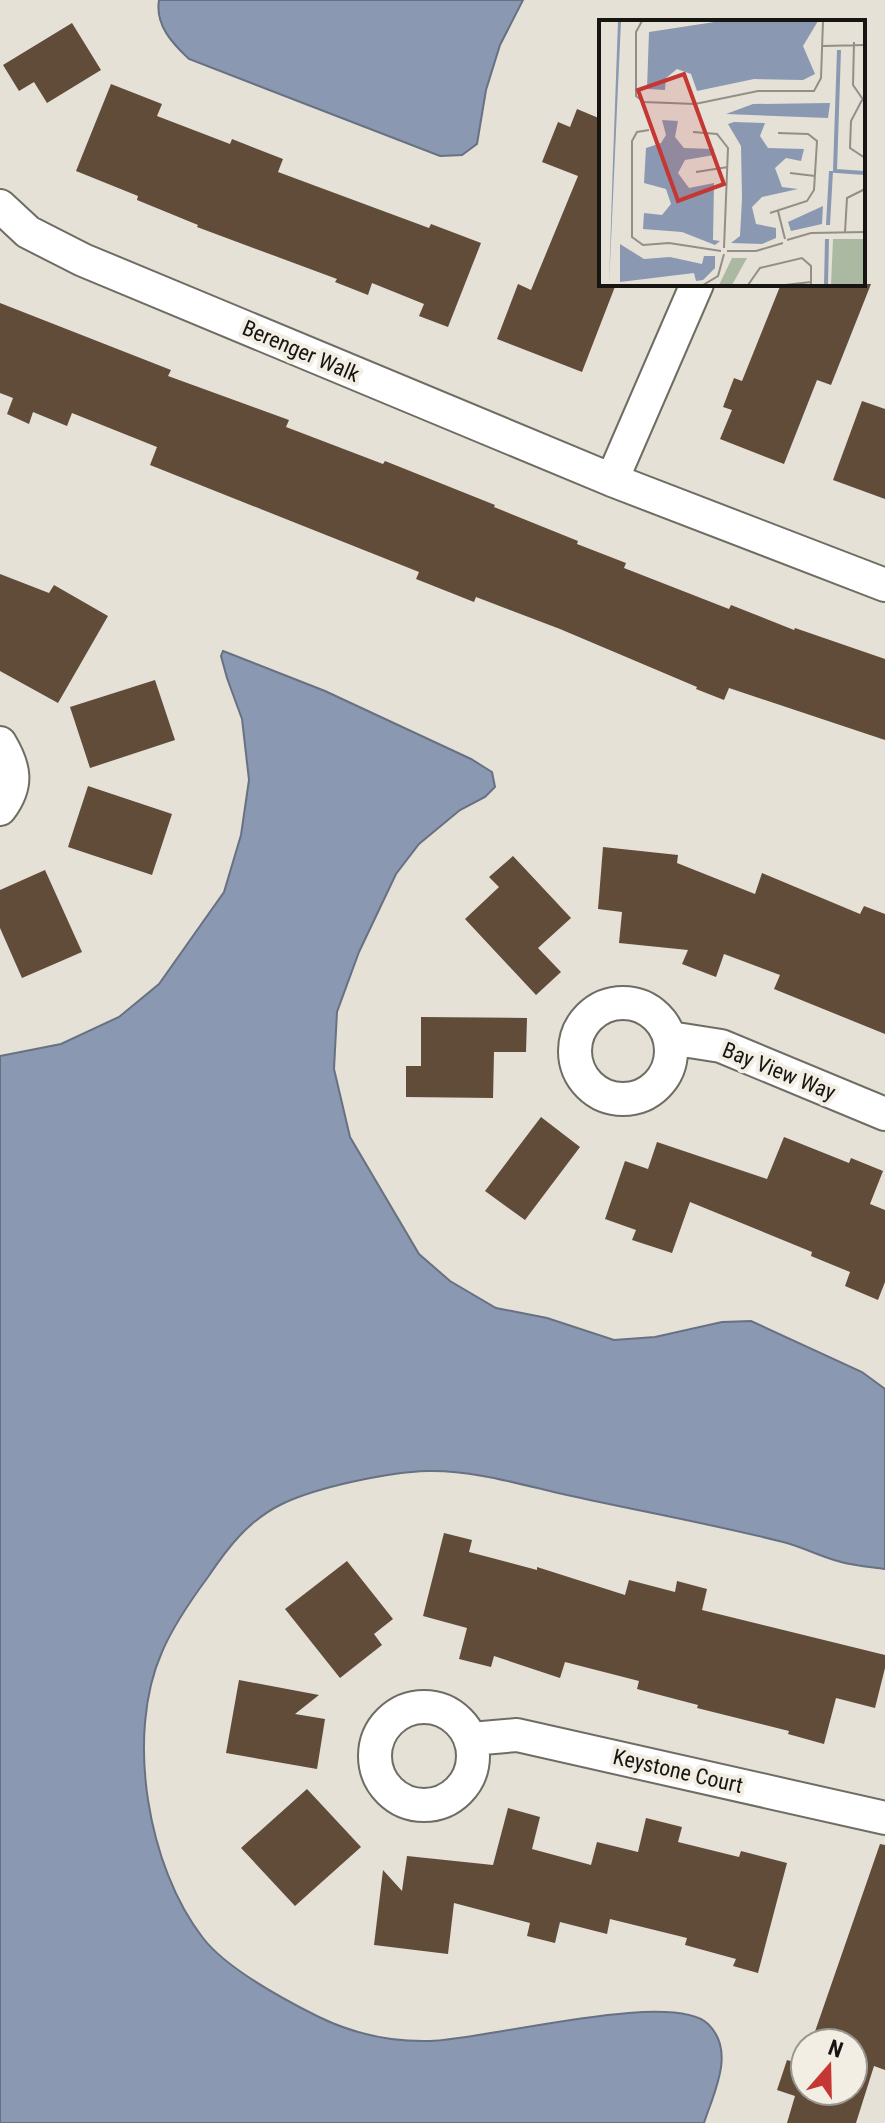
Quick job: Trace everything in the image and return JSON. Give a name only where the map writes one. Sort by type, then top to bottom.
[{"type":"street","name":"Berenger Walk","points":[[0,206],[28,232],[83,260],[612,480],[885,585]]},
{"type":"street","points":[[612,480],[696,286]]},
{"type":"street","points":[[0,743],[10,760],[13,778],[9,797],[0,809]]},
{"type":"street","name":"Bay View Way","points":[[670,1038],[721,1046],[885,1114]]},
{"type":"street","name":"Keystone Court","points":[[471,1739],[517,1735],[885,1818]]},
{"type":"water","points":[[159,0],[523,0],[500,45],[486,90],[477,144],[462,155],[440,156],[189,59],[162,25]]},
{"type":"water","points":[[223,651],[325,691],[471,759],[492,772],[495,787],[485,797],[460,810],[419,844],[396,874],[359,952],[337,1012],[334,1069],[350,1137],[419,1254],[450,1281],[496,1308],[547,1318],[614,1340],[655,1337],[722,1322],[751,1321],[862,1372],[885,1389],[885,1569],[841,1562],[790,1544],[729,1529],[463,1473],[428,1471],[394,1474],[333,1486],[297,1498],[270,1510],[249,1526],[232,1545],[183,1613],[162,1652],[151,1685],[145,1722],[144,1761],[156,1839],[184,1909],[213,1949],[273,1992],[346,2028],[387,2038],[430,2041],[619,2014],[657,2012],[688,2015],[708,2024],[721,2046],[722,2059],[704,2123],[0,2123],[0,1056],[61,1044],[119,1017],[159,984],[224,892],[241,835],[249,780],[242,719],[227,678],[221,656]]},
{"type":"building","points":[[72,23],[101,70],[47,103],[34,82],[19,91],[3,65]]},
{"type":"building","points":[[111,84],[162,104],[157,116],[230,144],[232,139],[283,159],[278,172],[429,228],[431,224],[481,243],[448,327],[419,316],[424,304],[372,283],[368,295],[335,282],[337,279],[197,227],[137,200],[138,196],[76,171]]},
{"type":"building","points":[[577,109],[599,118],[599,286],[615,286],[582,372],[497,339],[518,284],[531,290],[578,176],[542,162],[558,122],[570,127]]},
{"type":"building","points":[[871,284],[831,385],[817,380],[784,464],[720,439],[732,410],[723,407],[734,378],[742,381],[780,286]]},
{"type":"building","points":[[0,303],[171,370],[168,376],[289,420],[286,427],[383,464],[385,461],[495,505],[578,541],[577,544],[626,563],[624,568],[729,609],[731,605],[794,630],[885,659],[885,740],[729,688],[724,700],[560,629],[476,597],[474,602],[416,579],[419,572],[150,465],[157,447],[72,413],[67,426],[33,412],[29,424],[7,414],[13,398],[0,393]]},
{"type":"building","points":[[862,401],[885,409],[885,499],[833,480]]},
{"type":"building","points":[[0,574],[49,593],[54,585],[108,616],[58,703],[0,671]]},
{"type":"building","points":[[155,680],[175,740],[90,768],[70,707]]},
{"type":"building","points":[[88,786],[172,814],[152,875],[68,847]]},
{"type":"building","points":[[603,847],[678,855],[677,863],[755,894],[762,873],[860,914],[864,906],[885,914],[885,1034],[774,989],[780,975],[724,954],[716,977],[682,964],[688,950],[619,943],[622,912],[598,909]]},
{"type":"building","points":[[513,856],[571,918],[538,948],[561,972],[536,995],[465,919],[499,887],[489,877]]},
{"type":"building","points":[[45,870],[82,952],[22,978],[0,928],[0,890]]},
{"type":"building","points":[[421,1017],[527,1018],[526,1052],[494,1052],[493,1098],[406,1097],[406,1066],[421,1066]]},
{"type":"building","points":[[541,1117],[580,1147],[525,1220],[485,1191]]},
{"type":"building","points":[[784,1137],[849,1163],[851,1158],[883,1171],[870,1204],[885,1210],[885,1282],[878,1300],[845,1286],[850,1272],[811,1256],[812,1252],[690,1202],[672,1253],[632,1240],[636,1230],[605,1219],[625,1161],[648,1169],[657,1142],[767,1179]]},
{"type":"building","points":[[444,1533],[472,1540],[469,1552],[537,1570],[537,1567],[625,1595],[629,1580],[675,1592],[677,1581],[707,1589],[702,1610],[885,1655],[885,1668],[875,1708],[836,1698],[824,1744],[788,1734],[789,1731],[637,1689],[639,1681],[565,1662],[560,1678],[494,1656],[491,1667],[459,1659],[467,1628],[423,1616]]},
{"type":"building","points":[[347,1561],[393,1619],[374,1634],[382,1645],[340,1678],[285,1609]]},
{"type":"building","points":[[239,1680],[319,1695],[295,1714],[325,1719],[317,1769],[226,1753]]},
{"type":"building","points":[[307,1789],[361,1847],[295,1906],[241,1848]]},
{"type":"building","points":[[508,1808],[540,1817],[532,1849],[591,1865],[597,1842],[638,1852],[646,1818],[682,1827],[678,1842],[739,1857],[741,1851],[787,1863],[758,1973],[733,1966],[736,1959],[685,1945],[687,1938],[610,1919],[607,1934],[560,1922],[555,1943],[527,1936],[530,1923],[454,1903],[448,1954],[374,1945],[383,1870],[402,1891],[407,1856],[493,1865]]},
{"type":"building","points":[[880,1844],[885,1845],[885,2070],[874,2066],[869,2082],[869,2027],[817,2027]]},
{"type":"building","points":[[789,2061],[789,2094],[777,2090]]},
{"type":"building","points":[[792,2107],[861,2107],[856,2123],[787,2123]]}]
